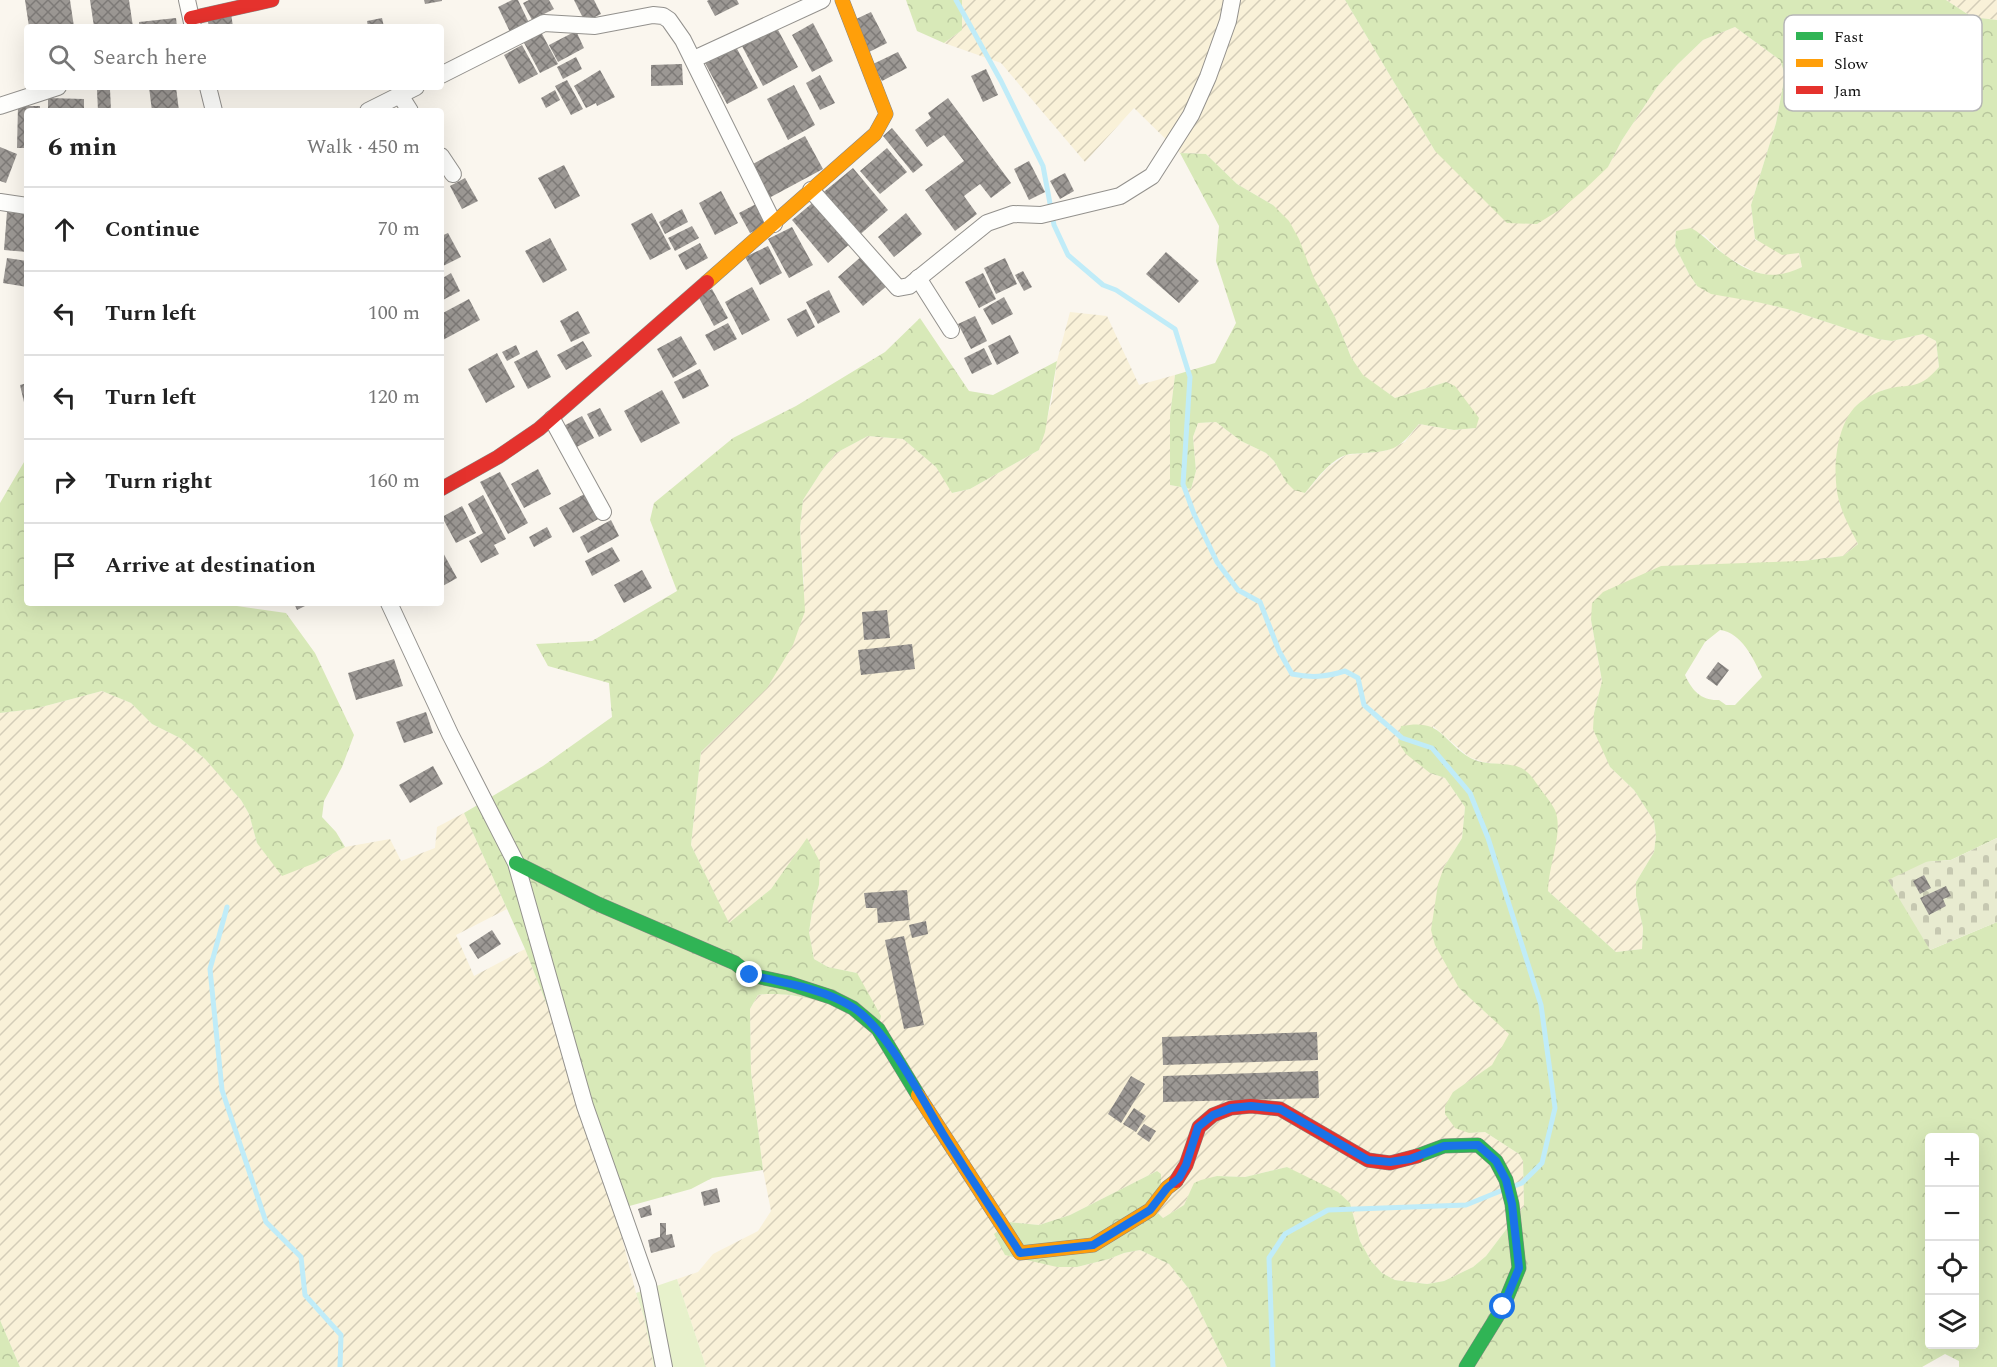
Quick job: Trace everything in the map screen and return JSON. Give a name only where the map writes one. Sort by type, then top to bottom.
[{"type":"street","points":[[187,0],[192,23],[272,0]]},
{"type":"street","points":[[694,59],[822,0]]},
{"type":"street","points":[[444,487],[505,453],[552,419],[875,134],[886,114],[843,0]]},
{"type":"street","points":[[811,190],[898,288],[909,286],[987,223],[1013,214],[1041,215],[1120,196],[1152,176],[1195,106],[1228,21],[1232,0]]},
{"type":"street","points":[[444,73],[544,23],[595,26],[653,15],[663,16],[669,20],[694,59],[774,224]]},
{"type":"street","points":[[0,106],[49,90]]},
{"type":"street","points":[[209,90],[213,108]]},
{"type":"street","points":[[374,108],[410,90]]},
{"type":"street","points":[[400,95],[408,108]]},
{"type":"street","points":[[444,160],[453,174]]},
{"type":"street","points":[[0,202],[24,206]]},
{"type":"street","points":[[918,278],[951,330]]},
{"type":"street","points":[[552,419],[603,512]]},
{"type":"street","points":[[390,606],[450,734],[516,863],[585,1106],[648,1285],[664,1367]]},
{"type":"street","points":[[516,863],[598,904],[735,963],[750,975],[788,983],[831,997],[853,1008],[878,1029],[958,1159],[1020,1253],[1093,1245],[1150,1210],[1167,1188],[1179,1178],[1186,1165],[1198,1127],[1213,1115],[1231,1108],[1251,1106],[1280,1109],[1368,1160],[1390,1162],[1410,1159],[1444,1146],[1478,1145],[1496,1161],[1506,1180],[1512,1204],[1519,1268],[1503,1307],[1466,1367]]},
{"type":"shaded area","points":[[962,0],[1345,0],[1435,151],[1608,167],[1622,140],[1657,87],[1703,40],[1735,27],[1780,60],[1784,72],[1776,123],[1751,205],[1755,240],[1799,253],[1802,267],[1787,274],[1771,276],[1755,272],[1727,257],[1704,235],[1676,231],[1675,246],[1689,274],[1697,286],[1787,309],[1878,339],[1892,341],[1923,334],[1936,341],[1939,367],[1929,379],[1915,386],[1883,390],[1855,407],[1839,503],[1858,544],[1843,556],[1802,561],[1591,620],[1602,681],[1594,713],[1610,767],[1634,790],[1654,821],[1656,836],[1654,852],[1636,882],[1636,896],[1643,928],[1642,949],[1616,952],[1548,891],[1548,876],[1517,767],[1483,762],[1469,757],[1433,726],[1430,773],[1445,778],[1465,807],[1462,838],[1444,867],[1459,988],[1510,1034],[1492,1066],[1453,1092],[1469,1133],[1485,1132],[1519,1154],[1523,1161],[1524,1206],[1486,1256],[1473,1267],[1444,1281],[1427,1284],[1395,1280],[1382,1273],[1371,1261],[1360,1241],[1350,1203],[1287,1167],[1245,1177],[1217,1176],[1194,1184],[1184,1205],[1163,1218],[1155,1210],[1157,1171],[1070,1215],[1039,1225],[1009,1222],[1057,1267],[1077,1267],[1140,1250],[1169,1264],[1189,1289],[1227,1367],[706,1367],[677,1279],[698,1272],[713,1254],[758,1231],[771,1211],[763,1170],[751,1072],[750,1009],[758,995],[773,993],[814,999],[857,973],[828,967],[814,959],[809,932],[819,885],[807,839],[771,889],[729,924],[691,845],[701,752],[766,688],[804,583],[800,528],[803,500],[836,453],[868,436],[903,439],[936,467],[953,493],[970,489],[1039,450],[1052,400],[1057,361],[1070,312],[1107,316],[1139,385],[1175,375],[1170,416],[1170,485],[1191,489],[1196,471],[1193,437],[1198,423],[1216,422],[1241,441],[1266,453],[1274,461],[1286,482],[1305,493],[1327,468],[1346,455],[1385,451],[1405,442],[1419,424],[1454,430],[1476,428],[1446,382],[1395,398],[1362,375],[1351,357],[1335,317],[1273,205],[1237,184],[1206,154],[1180,153],[1134,108],[1085,162],[1001,63],[944,43],[962,30]]},
{"type":"shaded area","points":[[1946,0],[1997,0],[1997,20],[1982,18],[1982,15],[1969,15]]},
{"type":"shaded area","points":[[102,691],[131,703],[152,724],[180,738],[205,759],[241,800],[249,814],[257,843],[315,863],[345,847],[390,839],[401,861],[435,848],[437,827],[464,813],[507,909],[456,935],[474,976],[525,949],[556,1028],[615,1210],[644,1317],[654,1367],[20,1367],[0,1320],[0,713],[34,709]]},
{"type":"green space","points":[[906,0],[962,0],[962,30],[944,43],[917,31]]},
{"type":"green space","points":[[1345,0],[1946,0],[1969,15],[1784,15],[1784,72],[1780,60],[1735,27],[1703,40],[1657,87],[1622,140],[1608,167],[1561,209],[1537,224],[1507,223],[1435,151]]},
{"type":"green space","points":[[1982,18],[1997,20],[1997,838],[1951,860],[1926,862],[1930,950],[1997,922],[1997,1367],[1959,1367],[1959,1361],[1945,1354],[1922,1367],[1227,1367],[1189,1289],[1169,1264],[1140,1250],[1077,1267],[1057,1267],[1005,1255],[994,1234],[1009,1222],[1039,1225],[1070,1215],[1157,1171],[1161,1174],[1161,1184],[1155,1210],[1163,1218],[1184,1205],[1194,1183],[1201,1180],[1217,1176],[1245,1177],[1287,1167],[1338,1192],[1350,1203],[1360,1241],[1371,1261],[1382,1273],[1395,1280],[1427,1284],[1444,1281],[1473,1267],[1486,1256],[1524,1206],[1523,1161],[1519,1154],[1485,1132],[1469,1133],[1455,1128],[1445,1114],[1445,1106],[1453,1092],[1492,1065],[1509,1034],[1459,988],[1435,945],[1431,930],[1438,884],[1444,867],[1462,838],[1465,807],[1445,778],[1430,773],[1406,754],[1398,742],[1401,726],[1414,724],[1432,727],[1472,759],[1484,763],[1516,766],[1527,772],[1552,804],[1557,819],[1557,839],[1548,891],[1616,952],[1642,949],[1643,928],[1636,896],[1636,882],[1654,852],[1656,836],[1654,821],[1634,790],[1610,767],[1593,729],[1594,713],[1602,681],[1591,620],[1592,603],[1603,592],[1661,566],[1802,561],[1843,556],[1858,544],[1841,507],[1836,478],[1839,440],[1848,417],[1863,400],[1890,388],[1924,381],[1939,367],[1936,341],[1923,334],[1892,341],[1878,339],[1787,309],[1711,294],[1697,286],[1675,246],[1676,231],[1691,228],[1737,263],[1755,272],[1773,275],[1802,267],[1799,253],[1782,255],[1755,239],[1751,205],[1776,123],[1784,80],[1784,111],[1982,111]],"holes":[[[1720,630],[1735,636],[1751,655],[1762,677],[1735,705],[1726,705],[1719,700],[1708,699],[1698,694],[1685,675],[1705,642]]]},
{"type":"green space","points":[[1180,153],[1206,154],[1237,184],[1273,205],[1289,221],[1299,239],[1314,278],[1335,317],[1351,357],[1363,375],[1395,398],[1446,382],[1455,386],[1479,418],[1476,428],[1454,430],[1419,424],[1396,447],[1350,454],[1340,458],[1323,471],[1305,493],[1294,490],[1286,482],[1274,461],[1266,453],[1241,441],[1216,422],[1198,423],[1193,437],[1196,471],[1191,489],[1170,485],[1170,416],[1175,375],[1215,363],[1236,323],[1216,261],[1219,226]]},
{"type":"green space","points":[[920,318],[969,391],[993,395],[1057,361],[1045,432],[1039,450],[970,489],[952,493],[936,467],[903,439],[868,436],[836,453],[803,500],[800,528],[805,611],[793,645],[767,688],[701,752],[691,845],[729,923],[771,889],[807,838],[820,862],[819,885],[809,932],[814,959],[828,967],[857,973],[881,1016],[876,1037],[852,1016],[832,1005],[781,994],[758,995],[750,1009],[751,1072],[763,1170],[712,1178],[691,1189],[615,1210],[556,1028],[525,949],[464,813],[543,766],[612,717],[609,683],[548,666],[536,644],[592,641],[677,591],[650,520],[654,503],[733,438],[796,406],[885,352]]},
{"type":"green space","points":[[24,462],[24,606],[237,606],[286,613],[315,653],[354,735],[342,767],[324,801],[322,817],[336,832],[345,847],[315,863],[282,876],[257,843],[249,814],[241,800],[205,759],[180,738],[152,724],[131,703],[102,691],[34,709],[0,713],[0,503]]},
{"type":"green space","points":[[1997,838],[1997,922],[1930,950],[1888,880],[1926,862],[1951,860]]},
{"type":"green space","points":[[677,1279],[706,1367],[654,1367],[644,1317],[636,1293]]},
{"type":"green space","points":[[0,1320],[20,1367],[0,1367]]},
{"type":"building","points":[[25,0],[70,0],[74,24],[29,24]]},
{"type":"building","points":[[90,0],[129,0],[133,24],[94,24]]},
{"type":"building","points":[[424,0],[442,0],[442,1],[425,4]]},
{"type":"building","points":[[512,0],[518,0],[530,25],[511,34],[498,7]]},
{"type":"building","points":[[529,0],[549,0],[554,9],[532,20],[523,3]]},
{"type":"building","points":[[574,0],[594,0],[601,14],[585,22]]},
{"type":"building","points":[[737,0],[739,4],[715,16],[707,1]]},
{"type":"building","points":[[871,12],[887,43],[869,52],[854,20]]},
{"type":"building","points":[[231,13],[233,24],[208,24],[207,17]]},
{"type":"building","points":[[176,18],[177,24],[139,24],[139,22]]},
{"type":"building","points":[[382,18],[383,24],[368,24],[367,21]]},
{"type":"building","points":[[813,23],[833,61],[812,72],[792,35]]},
{"type":"building","points":[[777,28],[798,67],[763,86],[742,46]]},
{"type":"building","points":[[576,31],[584,48],[558,62],[549,45]]},
{"type":"building","points":[[541,32],[558,64],[540,73],[523,41]]},
{"type":"building","points":[[522,45],[538,74],[519,84],[504,55]]},
{"type":"building","points":[[735,45],[758,88],[727,104],[704,61]]},
{"type":"building","points":[[898,52],[907,68],[882,81],[873,64]]},
{"type":"building","points":[[576,57],[582,69],[563,79],[557,67]]},
{"type":"building","points":[[682,64],[683,85],[651,86],[651,65]]},
{"type":"building","points":[[986,69],[998,95],[983,102],[971,76]]},
{"type":"building","points":[[600,70],[615,97],[597,106],[596,103],[586,108],[574,86]]},
{"type":"building","points":[[820,75],[835,103],[820,110],[806,83]]},
{"type":"building","points":[[567,80],[583,109],[571,115],[555,86]]},
{"type":"building","points":[[794,85],[815,125],[788,140],[767,99]]},
{"type":"building","points":[[97,90],[110,90],[111,108],[98,108]]},
{"type":"building","points":[[149,90],[176,90],[179,108],[152,108]]},
{"type":"building","points":[[555,90],[560,100],[546,108],[541,98]]},
{"type":"building","points":[[48,98],[84,99],[84,108],[48,108]]},
{"type":"building","points":[[948,98],[1011,183],[991,198],[980,184],[964,196],[977,214],[955,231],[925,190],[964,161],[944,135],[927,147],[915,130],[931,118],[928,113]]},
{"type":"building","points":[[18,106],[40,106],[40,108],[24,108],[24,148],[17,148]]},
{"type":"building","points":[[892,128],[923,165],[913,173],[883,136]]},
{"type":"building","points":[[805,136],[823,169],[769,198],[751,165]]},
{"type":"building","points":[[0,147],[17,154],[6,183],[0,181]]},
{"type":"building","points":[[887,148],[907,172],[880,194],[860,171]]},
{"type":"building","points":[[1029,161],[1045,192],[1029,200],[1014,169]]},
{"type":"building","points":[[564,165],[580,196],[555,209],[538,178]]},
{"type":"building","points":[[853,168],[888,210],[856,238],[820,195]]},
{"type":"building","points":[[1065,173],[1074,191],[1060,199],[1050,181]]},
{"type":"building","points":[[465,178],[478,201],[462,209],[450,186]]},
{"type":"building","points":[[721,191],[738,223],[715,235],[699,203]]},
{"type":"building","points":[[816,200],[852,242],[828,263],[792,220]]},
{"type":"building","points":[[756,204],[767,224],[750,233],[739,213]]},
{"type":"building","points":[[682,209],[688,222],[665,234],[659,222]]},
{"type":"building","points":[[7,212],[24,214],[24,252],[4,250]]},
{"type":"building","points":[[652,213],[671,249],[650,260],[631,224]]},
{"type":"building","points":[[906,213],[922,234],[894,257],[878,237]]},
{"type":"building","points":[[692,226],[699,238],[675,251],[668,238]]},
{"type":"building","points":[[792,227],[813,265],[789,278],[768,239]]},
{"type":"building","points":[[448,233],[461,257],[444,266],[444,235]]},
{"type":"building","points":[[550,238],[567,270],[543,283],[525,251]]},
{"type":"building","points":[[700,243],[708,258],[686,270],[678,255]]},
{"type":"building","points":[[768,246],[782,273],[760,285],[745,257]]},
{"type":"building","points":[[1166,252],[1199,281],[1179,303],[1146,274]]},
{"type":"building","points":[[863,255],[888,285],[863,306],[838,277]]},
{"type":"building","points":[[7,258],[24,261],[24,286],[3,283]]},
{"type":"building","points":[[1005,258],[1017,284],[996,294],[984,268]]},
{"type":"building","points":[[1023,271],[1032,287],[1024,291],[1015,275]]},
{"type":"building","points":[[451,273],[460,291],[444,299],[444,277]]},
{"type":"building","points":[[983,273],[996,299],[979,308],[965,282]]},
{"type":"building","points":[[752,287],[770,320],[742,335],[725,302]]},
{"type":"building","points":[[712,289],[728,318],[714,326],[698,296]]},
{"type":"building","points":[[829,290],[840,312],[818,324],[806,302]]},
{"type":"building","points":[[1004,297],[1013,314],[992,325],[983,309]]},
{"type":"building","points":[[469,299],[480,320],[444,339],[444,312]]},
{"type":"building","points":[[806,309],[815,327],[797,337],[787,319]]},
{"type":"building","points":[[578,311],[590,333],[571,342],[560,321]]},
{"type":"building","points":[[975,316],[987,341],[971,349],[958,324]]},
{"type":"building","points":[[728,323],[737,339],[714,351],[705,335]]},
{"type":"building","points":[[1010,335],[1019,353],[997,365],[988,346]]},
{"type":"building","points":[[681,336],[697,364],[673,378],[657,349]]},
{"type":"building","points":[[583,341],[592,356],[566,370],[557,355]]},
{"type":"building","points":[[516,345],[520,354],[507,361],[502,352]]},
{"type":"building","points":[[984,348],[992,364],[972,374],[964,358]]},
{"type":"building","points":[[537,350],[551,377],[528,389],[514,362]]},
{"type":"building","points":[[497,353],[515,387],[486,403],[468,369]]},
{"type":"building","points":[[700,369],[709,386],[683,399],[674,382]]},
{"type":"building","points":[[24,384],[24,402],[20,385]]},
{"type":"building","points":[[662,390],[680,423],[641,443],[624,411]]},
{"type":"building","points":[[600,408],[612,430],[599,437],[587,414]]},
{"type":"building","points":[[582,416],[594,438],[571,450],[560,428]]},
{"type":"building","points":[[538,469],[551,494],[524,508],[511,484]]},
{"type":"building","points":[[500,472],[528,523],[508,534],[480,482]]},
{"type":"building","points":[[588,492],[602,517],[573,533],[559,508]]},
{"type":"building","points":[[483,495],[506,539],[494,545],[499,554],[481,563],[469,541],[483,533],[468,504]]},
{"type":"building","points":[[462,506],[476,533],[456,543],[444,521],[444,516]]},
{"type":"building","points":[[611,520],[619,536],[588,553],[580,537]]},
{"type":"building","points":[[547,527],[552,537],[534,547],[529,537]]},
{"type":"building","points":[[612,547],[620,561],[592,576],[585,561]]},
{"type":"building","points":[[444,554],[457,578],[444,585]]},
{"type":"building","points":[[642,570],[652,588],[624,603],[614,585]]},
{"type":"building","points":[[887,610],[890,638],[864,640],[862,612]]},
{"type":"building","points":[[912,644],[915,669],[861,675],[858,650]]},
{"type":"building","points":[[394,659],[403,686],[356,700],[348,673]]},
{"type":"building","points":[[1718,662],[1729,670],[1717,686],[1706,678]]},
{"type":"building","points":[[426,712],[433,733],[404,743],[396,722]]},
{"type":"building","points":[[433,766],[443,784],[410,803],[399,785]]},
{"type":"building","points":[[1924,875],[1931,888],[1920,894],[1913,881]]},
{"type":"building","points":[[1946,886],[1951,896],[1943,899],[1946,906],[1929,915],[1920,898]]},
{"type":"building","points":[[907,890],[910,920],[878,923],[877,908],[866,908],[864,893]]},
{"type":"building","points":[[926,921],[928,934],[912,938],[909,925]]},
{"type":"building","points":[[492,930],[501,944],[478,959],[469,945]]},
{"type":"building","points":[[904,936],[924,1025],[904,1029],[885,940]]},
{"type":"building","points":[[1317,1032],[1318,1060],[1163,1065],[1162,1037]]},
{"type":"building","points":[[1318,1071],[1319,1098],[1163,1102],[1163,1076]]},
{"type":"building","points":[[1131,1076],[1145,1084],[1121,1123],[1108,1114]]},
{"type":"building","points":[[1134,1108],[1146,1116],[1136,1132],[1123,1124]]},
{"type":"building","points":[[1144,1124],[1156,1131],[1149,1142],[1137,1134]]},
{"type":"building","points":[[717,1188],[720,1202],[704,1206],[701,1192]]},
{"type":"building","points":[[650,1205],[652,1215],[641,1218],[638,1209]]},
{"type":"building","points":[[660,1223],[666,1223],[666,1235],[672,1234],[675,1247],[651,1253],[648,1240],[660,1237]]},
{"type":"waterway","points":[[956,0],[1001,81],[1043,166],[1054,225],[1068,255],[1103,285],[1116,290],[1175,329],[1190,377],[1183,484],[1194,514],[1217,562],[1238,590],[1260,602],[1279,651],[1292,674],[1319,676],[1345,671],[1358,678],[1364,705],[1402,738],[1432,748],[1470,793],[1488,838],[1541,1005],[1555,1108],[1542,1163],[1522,1183],[1512,1187]]},
{"type":"waterway","points":[[227,907],[210,969],[222,1090],[266,1222],[301,1257],[305,1295],[341,1335],[340,1367]]},
{"type":"waterway","points":[[1273,1367],[1269,1258],[1285,1234],[1328,1210],[1466,1205],[1503,1190]]},
{"type":"traffic: fast","points":[[516,863],[598,904],[735,963],[750,975],[788,983],[831,997],[853,1008],[878,1029],[918,1095]]},
{"type":"traffic: fast","points":[[1417,1156],[1444,1146],[1478,1145],[1496,1161],[1506,1180],[1512,1204],[1519,1268],[1503,1307],[1466,1367]]},
{"type":"traffic: slow","points":[[707,282],[875,134],[886,114],[842,0]]},
{"type":"traffic: slow","points":[[918,1095],[1020,1253],[1093,1245],[1150,1210],[1167,1188],[1176,1181]]},
{"type":"traffic: jam","points":[[191,18],[272,0]]},
{"type":"traffic: jam","points":[[444,487],[498,457],[539,429],[707,282]]},
{"type":"traffic: jam","points":[[1176,1181],[1186,1165],[1199,1127],[1213,1115],[1231,1108],[1251,1106],[1280,1109],[1368,1160],[1390,1163],[1417,1156]]},
{"type":"route","points":[[750,975],[788,983],[831,997],[853,1008],[878,1029],[958,1159],[1020,1253],[1093,1245],[1150,1210],[1167,1188],[1179,1178],[1186,1165],[1198,1127],[1213,1115],[1231,1108],[1251,1106],[1280,1109],[1368,1160],[1390,1162],[1410,1159],[1444,1146],[1478,1145],[1496,1161],[1506,1180],[1512,1204],[1519,1268],[1503,1307]]}]
